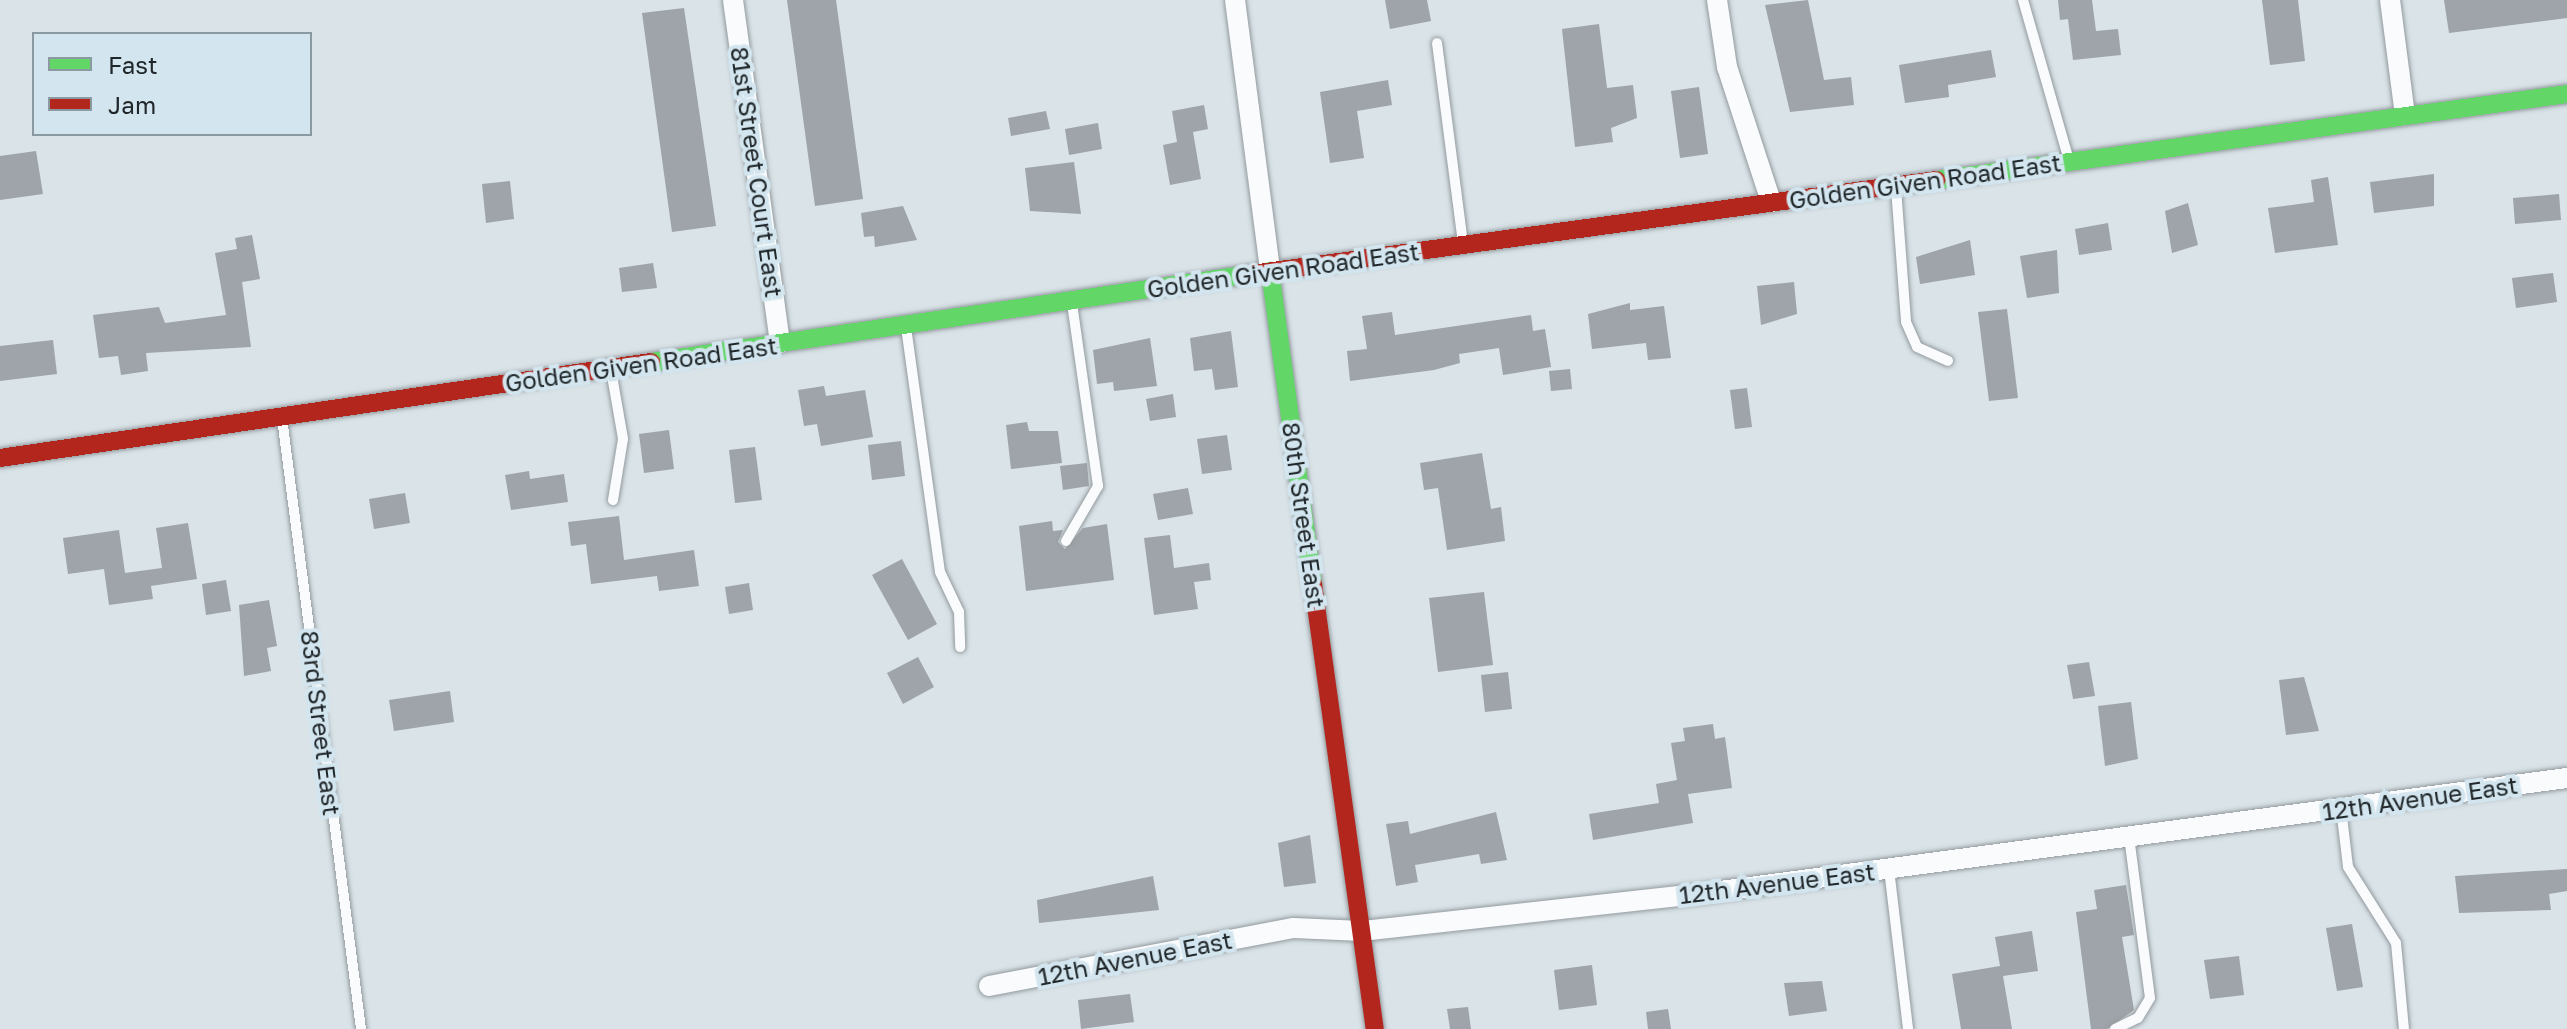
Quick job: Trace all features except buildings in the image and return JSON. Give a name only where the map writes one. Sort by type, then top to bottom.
[{"type":"street","name":"81st Street Court East","points":[[733,0],[780,343]]},
{"type":"street","name":"80th Street East","points":[[1235,0],[1375,1029]]},
{"type":"street","points":[[1717,0],[1727,67],[1771,202]]},
{"type":"street","points":[[2390,0],[2405,115]]},
{"type":"street","name":"Golden Given Road East","points":[[0,458],[1270,271],[2567,94]]},
{"type":"street","name":"12th Avenue East","points":[[989,986],[1294,928],[1362,931],[1889,869],[2567,778]]},
{"type":"lane","points":[[2023,0],[2069,162]]},
{"type":"lane","points":[[1437,43],[1464,245]]},
{"type":"lane","points":[[1896,186],[1906,322],[1917,347],[1948,361]]},
{"type":"lane","points":[[1066,541],[1098,486],[1072,301]]},
{"type":"lane","points":[[905,325],[940,572],[959,612],[960,647]]},
{"type":"lane","points":[[611,368],[623,439],[613,500]]},
{"type":"lane","name":"83rd Street East","points":[[282,416],[361,1029]]},
{"type":"lane","points":[[2341,808],[2348,867],[2396,943],[2404,1029]]},
{"type":"lane","points":[[2115,1029],[2138,1018],[2150,998],[2129,837]]},
{"type":"lane","points":[[1889,869],[1908,1029]]},
{"type":"traffic: fast","points":[[1937,180],[2567,94]]},
{"type":"traffic: fast","points":[[1270,271],[1313,584]]},
{"type":"traffic: fast","points":[[651,362],[1244,275]]},
{"type":"traffic: jam","points":[[1244,275],[1937,180]]},
{"type":"traffic: jam","points":[[0,458],[651,362]]},
{"type":"traffic: jam","points":[[1313,584],[1375,1029]]}]
